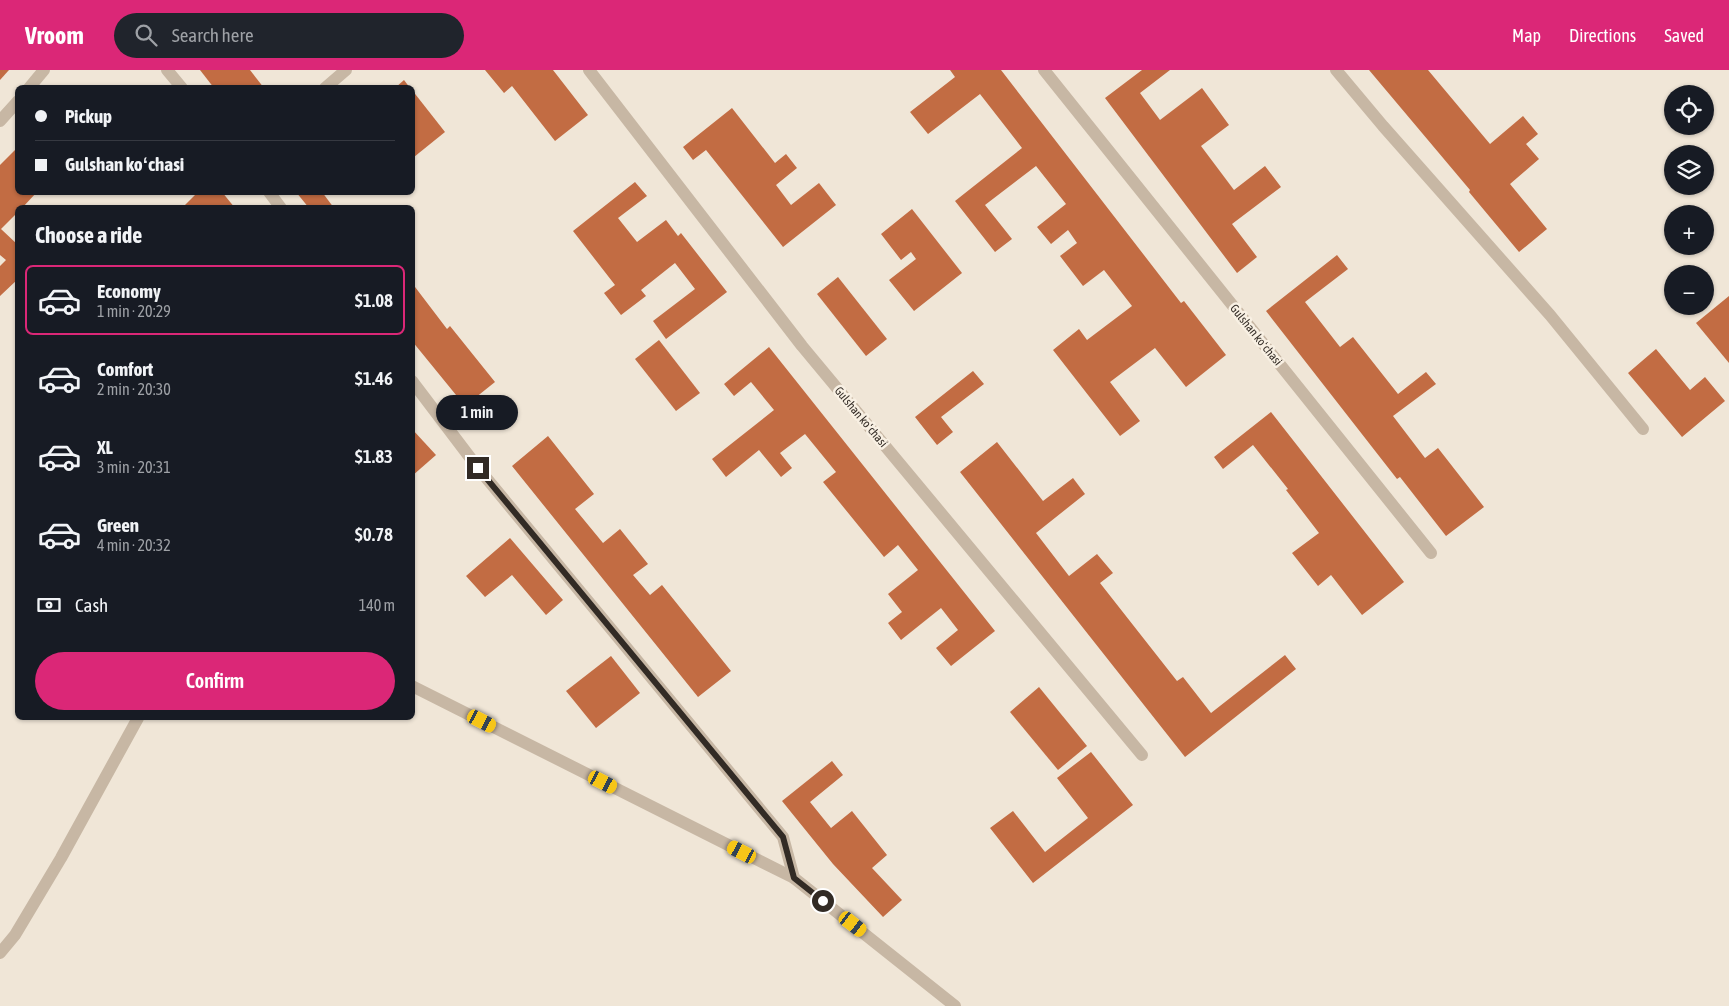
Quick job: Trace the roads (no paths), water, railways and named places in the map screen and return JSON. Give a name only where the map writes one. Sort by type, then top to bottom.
[{"type":"street","points":[[32,85],[44,70]]},
{"type":"street","points":[[167,70],[180,85]]},
{"type":"street","points":[[328,85],[346,70]]},
{"type":"street","name":"Gulshan koʻchasi","points":[[589,70],[802,346],[1142,756]]},
{"type":"street","name":"Gulshan koʻchasi","points":[[1044,70],[1431,553]]},
{"type":"street","points":[[1336,70],[1550,315],[1643,429]]},
{"type":"street","points":[[0,121],[15,104]]},
{"type":"street","points":[[415,385],[478,468],[783,837],[794,878]]},
{"type":"street","points":[[415,688],[794,878],[955,1006]]},
{"type":"street","points":[[0,953],[16,934],[61,858],[137,720]]}]
